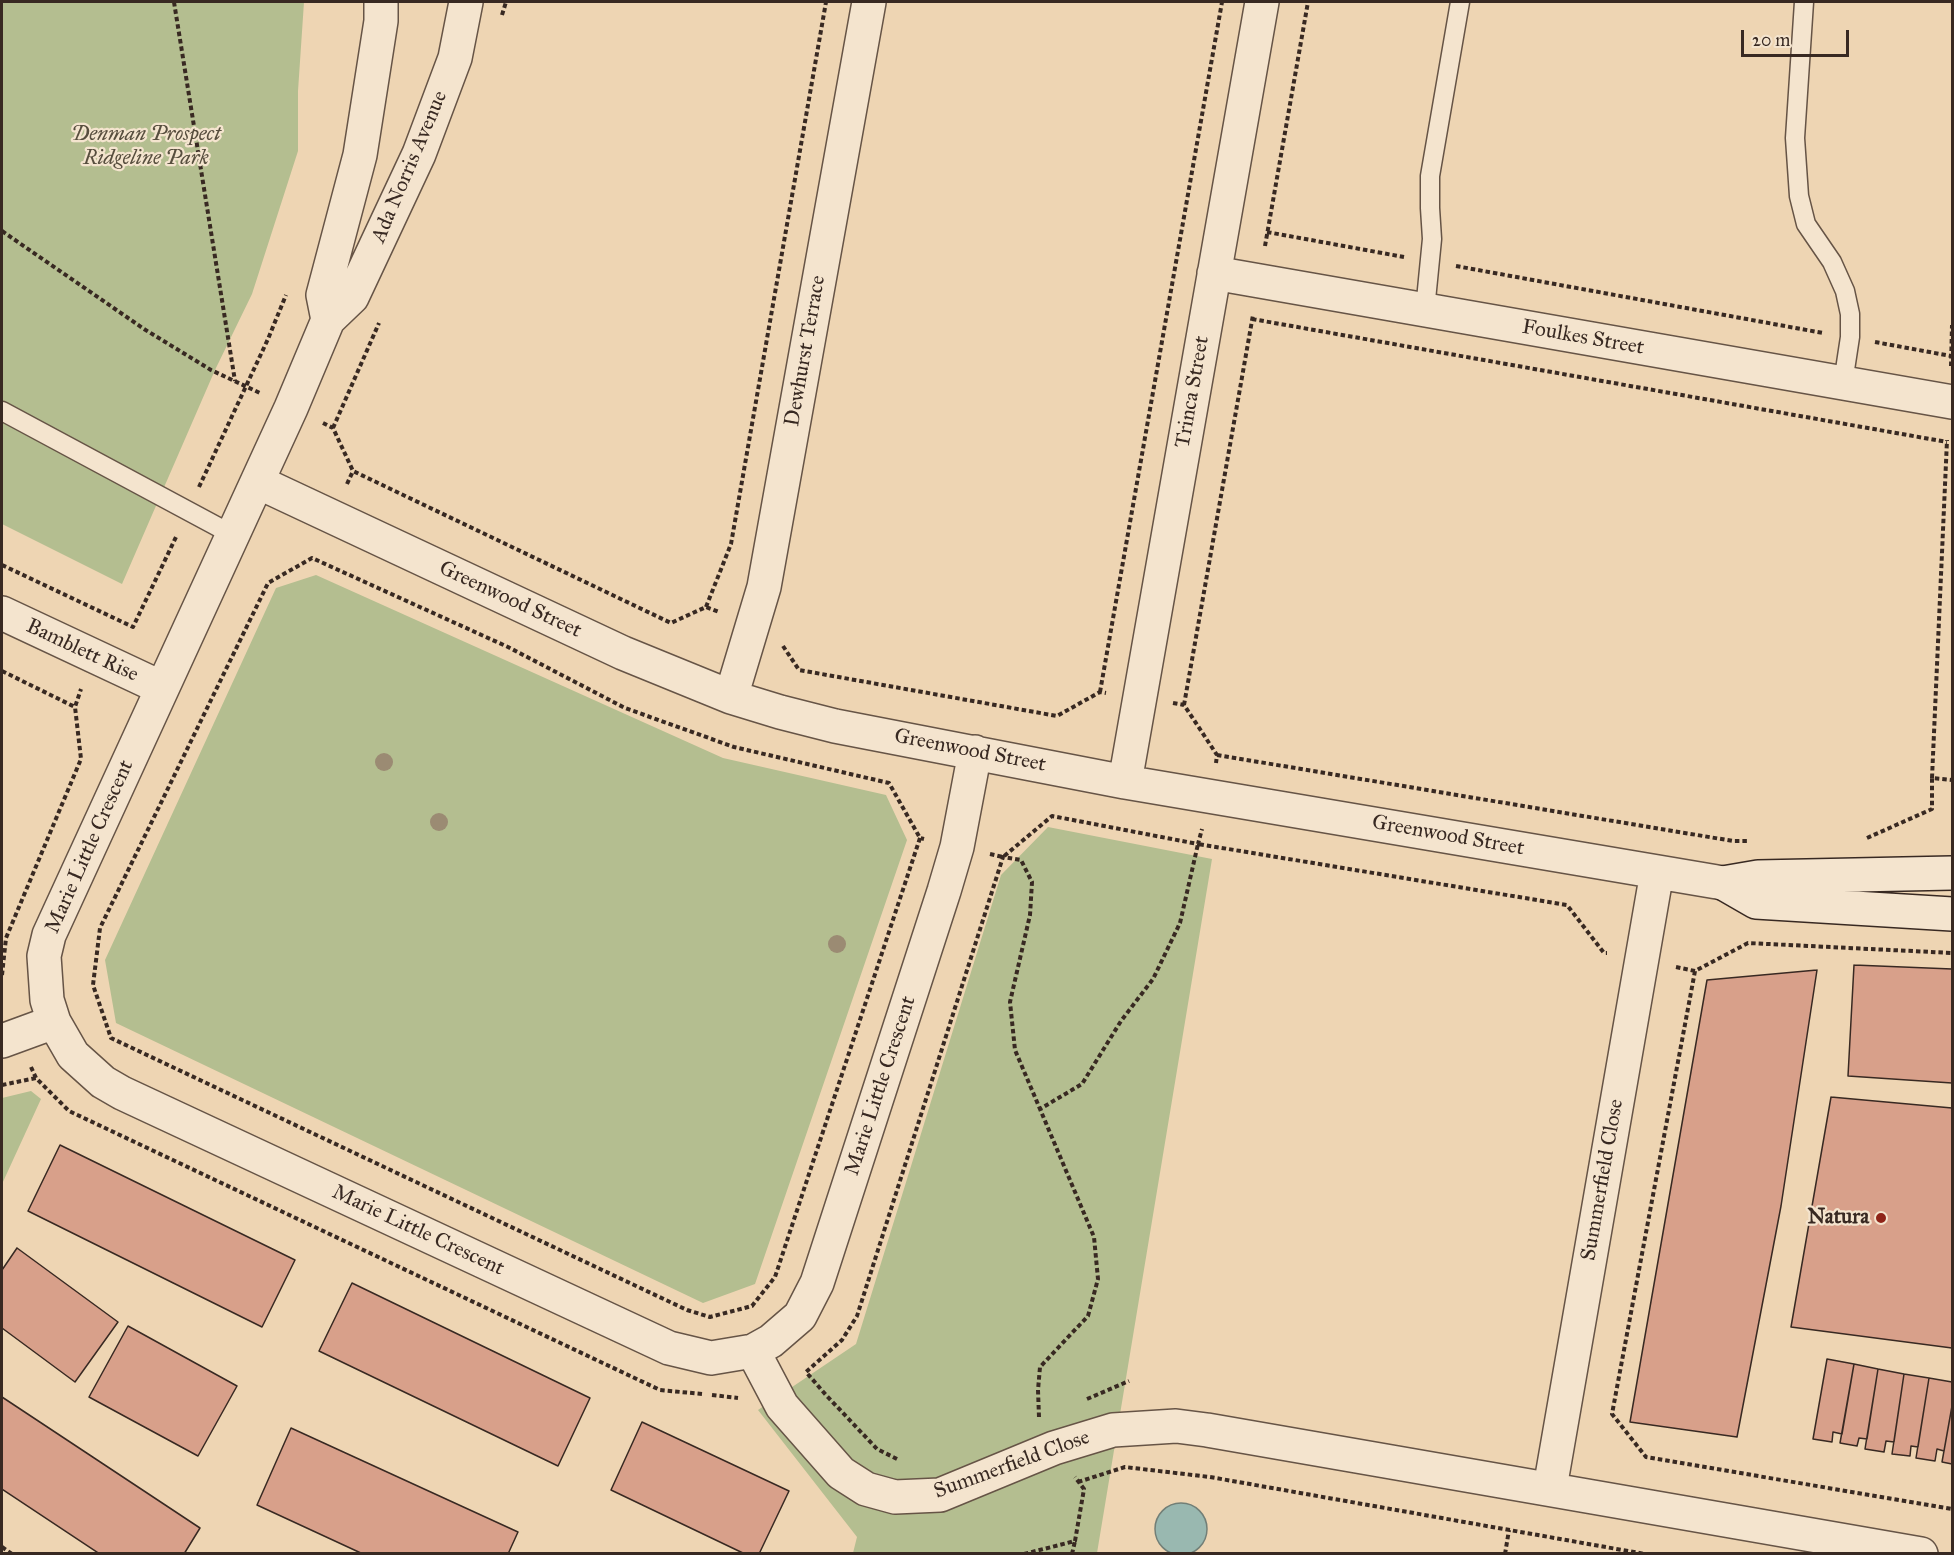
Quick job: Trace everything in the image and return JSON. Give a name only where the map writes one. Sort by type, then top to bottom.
[{"type":"street","name":"Ada Norris Avenue","points":[[328,320],[323,295],[360,155],[381,21],[381,2]]},
{"type":"street","name":"Ada Norris Avenue","points":[[258,482],[328,320],[352,297],[419,154],[455,58],[466,2]]},
{"type":"street","name":"Dewhurst Terrace","points":[[731,697],[764,587],[869,2]]},
{"type":"street","name":"Trinca Street","points":[[1125,782],[1262,2]]},
{"type":"street","name":"Foulkes Street","points":[[1214,273],[1951,402]]},
{"type":"street","name":"Marie Little Crescent","points":[[258,482],[49,935],[44,956],[47,1000],[54,1022],[73,1055],[103,1082],[132,1098],[669,1348],[711,1358],[753,1351],[771,1341],[800,1316],[817,1283],[944,891],[957,847],[975,752]]},
{"type":"street","name":"Greenwood Street","points":[[258,482],[623,653],[731,697],[835,726],[1125,782],[1723,883],[1758,877],[1858,877],[1953,873]]},
{"type":"street","name":"Bamblett Rise","points":[[2,613],[162,688]]},
{"type":"street","name":"Summerfield Close","points":[[1550,1488],[1657,872]]},
{"type":"street","name":"Greenwood Street","points":[[1723,883],[1756,902],[1953,915]]},
{"type":"street","points":[[2,1041],[54,1022]]},
{"type":"street","name":"Summerfield Close","points":[[753,1351],[782,1406],[841,1473],[866,1489],[895,1497],[940,1495],[1054,1448],[1113,1430],[1176,1426],[1550,1488],[1921,1554]]},
{"type":"lane","points":[[1425,310],[1432,239],[1430,176],[1460,2]]},
{"type":"lane","points":[[1804,2],[1795,138],[1799,196],[1806,224],[1833,262],[1845,291],[1850,314],[1850,338],[1843,383]]},
{"type":"lane","points":[[2,411],[233,535]]},
{"type":"path","points":[[174,2],[235,381]]},
{"type":"path","points":[[706,607],[731,544],[826,2]]},
{"type":"path","points":[[1100,692],[1222,2]]},
{"type":"path","points":[[1040,1109],[1082,1084],[1121,1021],[1153,979],[1180,923],[1217,755],[1184,705],[1308,2]]},
{"type":"path","points":[[2,231],[124,316],[211,370],[333,428],[353,471],[670,623],[706,607],[771,627],[799,670],[1057,716],[1100,692],[1184,705]]},
{"type":"path","points":[[1267,232],[1951,356]]},
{"type":"path","points":[[2,565],[133,627],[246,387],[289,289]]},
{"type":"path","points":[[1252,319],[1947,442]]},
{"type":"path","points":[[1862,840],[1932,809],[1953,325]]},
{"type":"path","points":[[920,838],[775,1277],[752,1306],[710,1317],[687,1310],[111,1038],[93,985],[100,928],[268,583],[312,558],[508,647],[625,708],[734,747],[890,783],[920,838],[1021,860],[1032,882],[1030,915],[1010,1002],[1015,1050],[1094,1237],[1098,1279],[1088,1316],[1040,1367],[1039,1418],[1054,1448],[1084,1490],[1072,1554]]},
{"type":"path","points":[[2,671],[75,707],[81,759],[6,938],[2,975]]},
{"type":"path","points":[[1217,755],[1733,841],[1756,841]]},
{"type":"path","points":[[1932,778],[1953,780]]},
{"type":"path","points":[[903,1461],[877,1449],[806,1372],[842,1340],[857,1316],[1003,857],[1052,816],[1198,844],[1567,905],[1604,953],[1695,971],[1748,943],[1953,953]]},
{"type":"path","points":[[1695,971],[1612,1414],[1646,1457],[1953,1509]]},
{"type":"path","points":[[2,1085],[36,1078]]},
{"type":"path","points":[[1078,1482],[1125,1467],[1210,1477],[1646,1554]]},
{"type":"path","points":[[1505,1554],[1509,1530]]},
{"type":"path","points":[[1024,1554],[1075,1541]]},
{"type":"path","points":[[2,1547],[12,1554]]},
{"type":"green space","name":"Denman Prospect Ridgeline Park","points":[[2,2],[304,2],[298,91],[298,151],[252,294],[215,370],[122,584],[2,524]]},
{"type":"green space","points":[[316,575],[723,758],[886,795],[907,840],[755,1284],[703,1303],[116,1023],[105,960],[276,588]]},
{"type":"green space","points":[[1048,827],[1212,859],[1097,1553],[853,1553],[857,1537],[758,1410],[856,1344],[1001,875]]},
{"type":"green space","points":[[31,1091],[41,1099],[2,1184],[2,1098]]},
{"type":"water","points":[[1176,1503],[1186,1503],[1200,1510],[1207,1529],[1200,1548],[1186,1555],[1176,1555],[1166,1551],[1159,1544],[1155,1534],[1155,1524],[1159,1514],[1166,1507]]},
{"type":"building","points":[[1854,965],[1952,969],[1952,1083],[1848,1076]]},
{"type":"building","points":[[1817,970],[1781,1206],[1737,1437],[1630,1422],[1707,980]]},
{"type":"building","name":"Natura","points":[[1831,1097],[1952,1108],[1952,1348],[1791,1327]]},
{"type":"building","points":[[60,1145],[295,1260],[262,1327],[28,1211]]},
{"type":"building","points":[[17,1248],[118,1322],[75,1382],[2,1328],[2,1270]]},
{"type":"building","points":[[352,1283],[590,1398],[558,1466],[319,1351]]},
{"type":"building","points":[[128,1326],[237,1386],[198,1456],[89,1397]]},
{"type":"building","points":[[1827,1359],[1854,1364],[1842,1434],[1833,1432],[1832,1442],[1813,1439]]},
{"type":"building","points":[[1854,1364],[1878,1369],[1867,1439],[1859,1438],[1857,1446],[1840,1443]]},
{"type":"building","points":[[1878,1369],[1904,1374],[1894,1442],[1886,1441],[1884,1452],[1865,1449]]},
{"type":"building","points":[[1904,1374],[1929,1378],[1918,1447],[1911,1446],[1910,1456],[1892,1454]]},
{"type":"building","points":[[1929,1378],[1952,1382],[1952,1406],[1944,1451],[1937,1449],[1935,1461],[1916,1458]]},
{"type":"building","points":[[2,1397],[200,1528],[184,1554],[100,1554],[2,1489]]},
{"type":"building","points":[[1952,1406],[1952,1464],[1942,1462]]},
{"type":"building","points":[[642,1422],[789,1491],[759,1554],[745,1554],[611,1490]]},
{"type":"building","points":[[291,1428],[518,1532],[508,1554],[363,1554],[257,1505]]},
{"type":"place","name":"Natura","points":[[1881,1218]]}]
